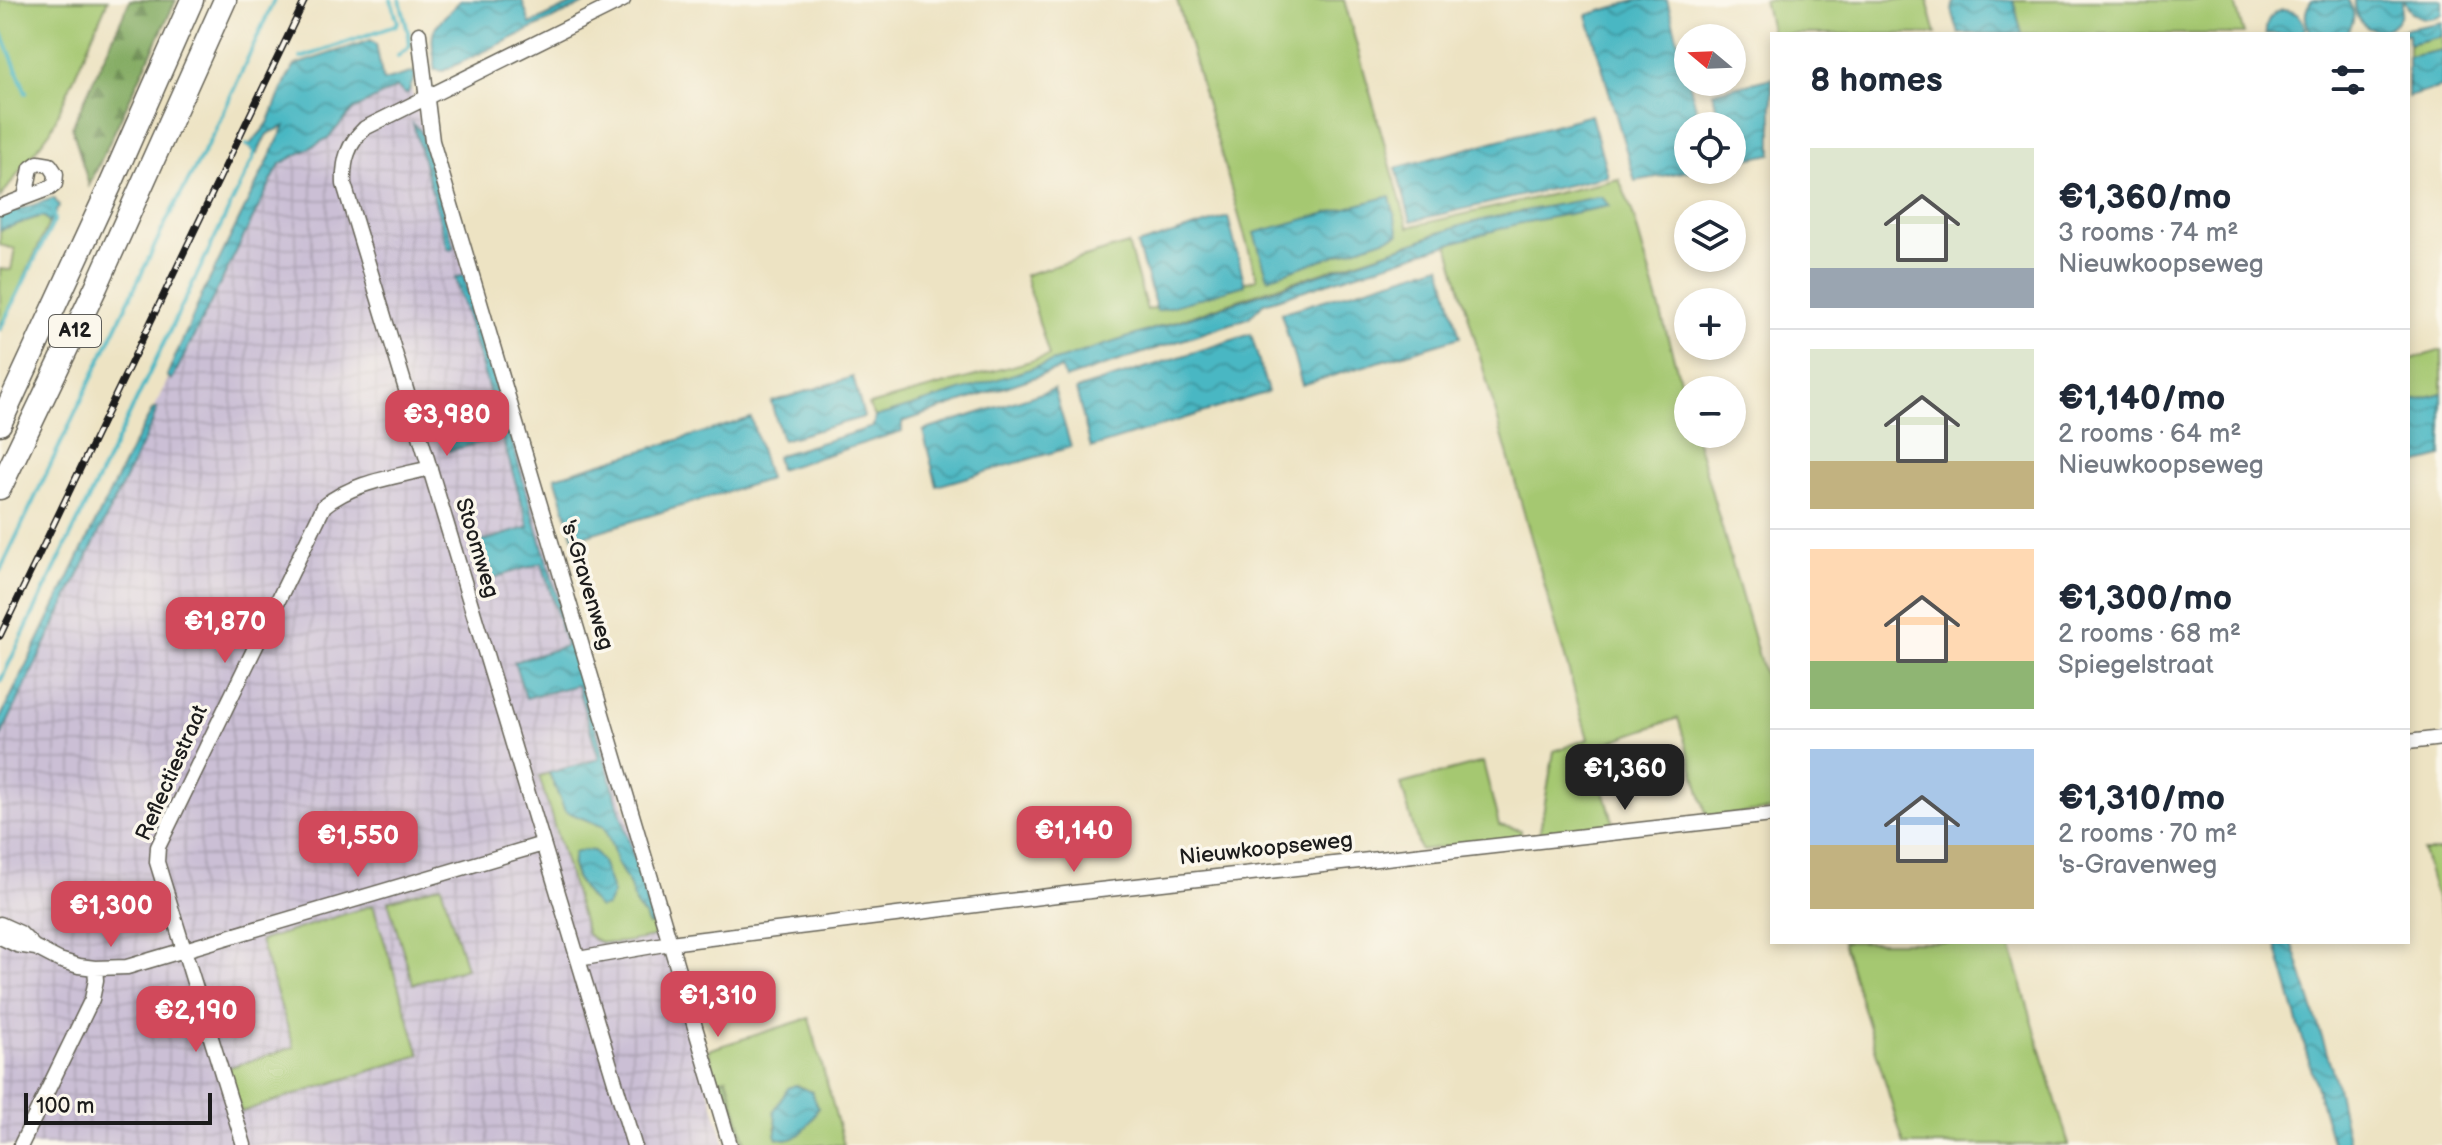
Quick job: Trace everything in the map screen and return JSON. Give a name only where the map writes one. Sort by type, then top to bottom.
[{"type":"highway","name":"A12","points":[[0,424],[192,0]]},
{"type":"highway","name":"A12","points":[[0,488],[97,285],[225,0]]},
{"type":"street","name":"Stoomweg","points":[[623,0],[365,128],[354,138],[344,165],[344,184],[634,1145]]},
{"type":"street","name":"'s-Gravenweg","points":[[419,34],[432,141],[730,1145]]},
{"type":"street","points":[[0,207],[25,197]]},
{"type":"street","name":"Reflectiestraat","points":[[244,1145],[157,862],[158,847],[324,506],[350,490],[430,468]]},
{"type":"street","points":[[2410,742],[2442,738]]},
{"type":"street","name":"Nieuwkoopseweg","points":[[670,943],[1073,893],[1770,815]]},
{"type":"street","points":[[0,924],[20,933],[36,948],[59,960],[95,968],[127,967],[543,844]]},
{"type":"street","points":[[0,937],[17,945],[36,948]]},
{"type":"street","points":[[578,959],[670,943]]},
{"type":"street","points":[[21,1145],[92,999],[95,968]]},
{"type":"shaded area","points":[[408,79],[725,1145],[0,1145],[0,716],[293,129]]},
{"type":"green space","points":[[0,0],[108,0],[51,130],[0,198]]},
{"type":"green space","points":[[130,0],[176,0],[89,186],[72,127]]},
{"type":"green space","points":[[1177,0],[1344,0],[1408,227],[1619,179],[1632,211],[1679,376],[1674,376],[1674,448],[1699,448],[1770,695],[1770,810],[1707,817],[1678,718],[1591,748],[1615,828],[1539,836],[1554,751],[1588,739],[1448,244],[1602,197],[1435,234],[1055,363],[875,417],[869,405],[1049,356],[1025,275],[1128,244],[1147,310],[1257,279]]},
{"type":"green space","points":[[1764,0],[1929,0],[1935,32],[1772,32]]},
{"type":"green space","points":[[2013,0],[2234,0],[2243,32],[2021,32]]},
{"type":"green space","points":[[2442,36],[2442,50],[2410,57],[2410,44]]},
{"type":"green space","points":[[45,217],[49,223],[0,331],[0,269],[11,270],[15,249],[0,245],[0,230]]},
{"type":"green space","points":[[2442,350],[2442,393],[2410,401],[2410,359]]},
{"type":"green space","points":[[1483,762],[1499,825],[1521,830],[1521,838],[1420,850],[1401,784]]},
{"type":"green space","points":[[549,773],[565,811],[604,827],[637,907],[648,925],[653,924],[655,937],[609,943],[587,934],[539,776]],"holes":[[[602,862],[613,894],[590,899],[577,881],[571,864]]]},
{"type":"green space","points":[[2423,851],[2442,851],[2442,918]]},
{"type":"green space","points":[[441,885],[466,968],[413,984],[388,901]]},
{"type":"green space","points":[[373,905],[420,1055],[241,1112],[227,1068],[294,1047],[260,941]]},
{"type":"green space","points":[[1844,944],[2010,944],[2069,1145],[1904,1145]]},
{"type":"green space","points":[[809,1018],[844,1145],[746,1145],[727,1079],[717,1080],[708,1050]],"holes":[[[796,1085],[812,1092],[815,1113],[799,1134],[775,1128]]]},
{"type":"green space","points":[[727,1078],[746,1145],[736,1145],[717,1080]]},
{"type":"water","points":[[460,0],[522,0],[530,24],[581,0],[593,0],[443,71],[434,70],[434,31]]},
{"type":"water","points":[[1639,0],[1667,0],[1674,26],[1674,96],[1693,96],[1697,112],[1674,112],[1674,174],[1635,181],[1587,15]]},
{"type":"water","points":[[1954,0],[2013,0],[2021,32],[1958,32],[1952,10]]},
{"type":"water","points":[[2312,0],[2347,0],[2352,8],[2351,26],[2347,32],[2312,32],[2306,17]]},
{"type":"water","points":[[2355,0],[2402,0],[2401,13],[2388,28],[2369,28],[2356,13]]},
{"type":"water","points":[[2404,0],[2442,0],[2442,14],[2420,17],[2411,11]]},
{"type":"water","points":[[2283,10],[2300,17],[2305,32],[2266,32],[2270,18]]},
{"type":"water","points":[[2442,22],[2442,36],[2410,44],[2410,32],[2387,32]]},
{"type":"water","points":[[371,40],[376,44],[383,81],[414,72],[408,93],[397,87],[353,110],[328,138],[280,164],[172,380],[167,376],[200,299],[285,126],[267,134],[257,154],[248,147],[267,124],[295,65]]},
{"type":"water","points":[[2442,50],[2442,87],[2410,96],[2410,57]]},
{"type":"water","points":[[1770,78],[1770,154],[1746,159],[1746,112],[1717,112],[1714,96],[1746,96],[1746,84]]},
{"type":"water","points":[[1591,115],[1608,176],[1411,221],[1396,168]]},
{"type":"water","points":[[413,124],[420,130],[454,247],[452,250],[448,249]]},
{"type":"water","points":[[1390,196],[1399,234],[1268,278],[1254,233]]},
{"type":"water","points":[[1602,197],[1609,206],[1517,224],[1448,244],[1264,303],[1248,318],[1065,379],[1061,369],[1053,371],[902,422],[902,431],[779,470],[776,456],[873,427],[875,417],[1148,331],[1461,226]]},
{"type":"water","points":[[54,198],[59,206],[49,223],[45,217],[38,217],[0,230],[0,216]]},
{"type":"water","points":[[1228,217],[1245,285],[1157,311],[1137,245]]},
{"type":"water","points":[[1441,265],[1460,337],[1302,385],[1281,313]]},
{"type":"water","points":[[463,275],[653,924],[648,925],[637,907],[604,827],[565,811],[549,773],[599,759],[577,685],[526,698],[514,662],[566,646],[542,563],[490,579],[477,543],[529,527],[502,437],[448,451],[438,423],[494,407],[455,278]]},
{"type":"water","points":[[1251,334],[1268,392],[1091,448],[1076,390]]},
{"type":"water","points":[[853,377],[864,417],[782,440],[771,402]]},
{"type":"water","points":[[1054,389],[1071,447],[937,486],[923,431]]},
{"type":"water","points":[[2442,393],[2442,457],[2410,465],[2410,401]]},
{"type":"water","points":[[153,409],[157,409],[152,423],[0,738],[0,719]]},
{"type":"water","points":[[751,418],[769,479],[574,539],[555,477]]},
{"type":"water","points":[[594,851],[602,862],[613,894],[607,906],[599,908],[583,890],[576,876],[574,853]]},
{"type":"water","points":[[2276,944],[2293,944],[2336,1082],[2349,1145],[2333,1145]]},
{"type":"water","points":[[795,1085],[812,1092],[818,1108],[800,1134],[790,1139],[777,1138],[774,1111],[788,1088]]},
{"type":"waterway","points":[[0,571],[167,220],[214,133],[274,0]]},
{"type":"waterway","points":[[301,58],[396,25],[398,22],[391,0]]},
{"type":"waterway","points":[[398,56],[410,46],[400,0]]},
{"type":"waterway","points":[[0,28],[26,93]]},
{"type":"waterway","points":[[0,682],[253,159],[255,148],[247,145]]},
{"type":"waterway","points":[[0,329],[54,221],[53,212]]},
{"type":"railway","points":[[0,636],[305,0]]}]
